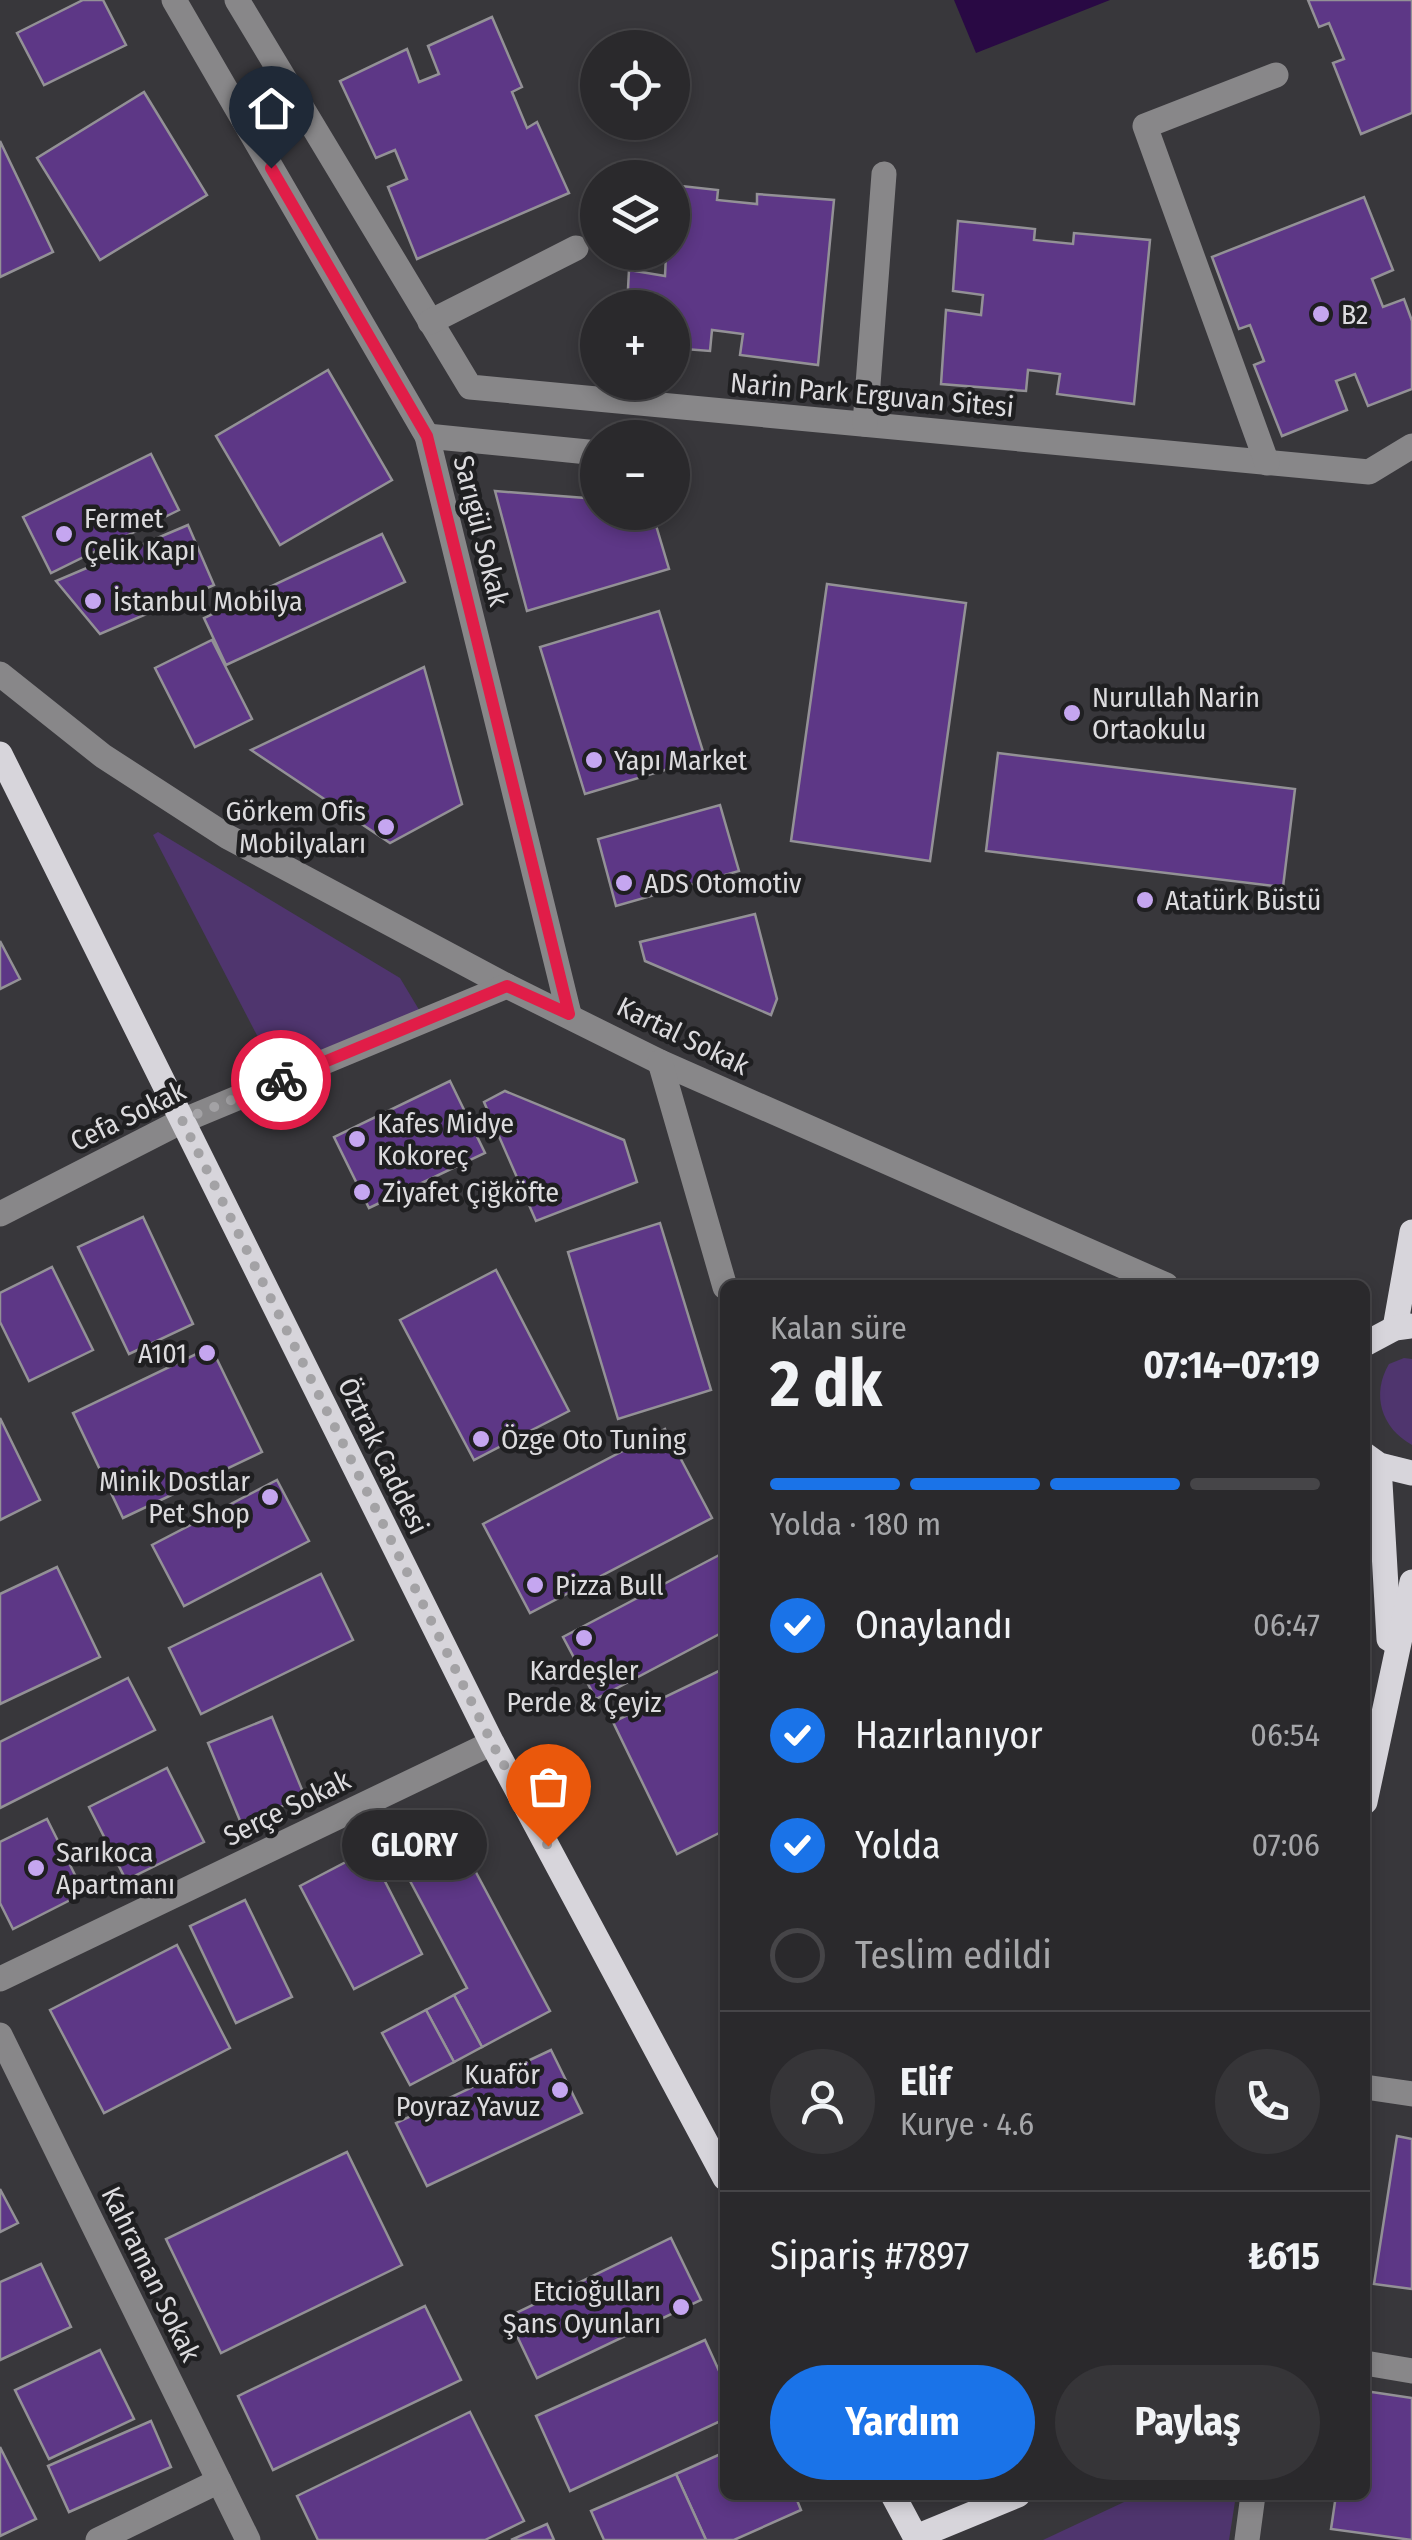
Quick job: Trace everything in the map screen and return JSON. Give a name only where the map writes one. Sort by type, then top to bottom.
[{"type":"main road","name":"Öztrak Caddesi","points":[[0,754],[492,1743],[720,2169]]},
{"type":"main road","points":[[1382,1333],[1412,1232]]},
{"type":"main road","points":[[1391,1669],[1372,1460],[1412,1473]]},
{"type":"main road","points":[[1370,1776],[1412,1582]]},
{"type":"main road","points":[[895,2500],[914,2539],[1006,2500]]},
{"type":"street","name":"Sarıgül Sokak","points":[[174,0],[427,436],[569,1014]]},
{"type":"street","name":"Narin Park Erguvan Sitesi","points":[[236,0],[470,387],[1369,472],[1412,446]]},
{"type":"street","points":[[1267,463],[1145,126],[1276,75]]},
{"type":"street","points":[[865,424],[884,174]]},
{"type":"street","points":[[430,322],[576,248]]},
{"type":"street","points":[[427,436],[580,451]]},
{"type":"street","name":"Kartal Sokak","points":[[0,674],[102,756],[228,837],[507,986],[660,1062],[1158,1280]]},
{"type":"street","name":"Cefa Sokak","points":[[0,1214],[182,1120],[507,986]]},
{"type":"street","points":[[660,1062],[723,1280]]},
{"type":"street","name":"Serçe Sokak","points":[[0,1978],[492,1743]]},
{"type":"street","name":"Kahraman Sokak","points":[[0,2035],[248,2540]]},
{"type":"street","points":[[1370,2088],[1412,2094]]},
{"type":"street","points":[[1370,2364],[1412,2371]]},
{"type":"street","points":[[98,2540],[219,2482]]},
{"type":"street","points":[[1247,2540],[1252,2500]]},
{"type":"shaded area","points":[[954,0],[1110,0],[976,53]]},
{"type":"shaded area","points":[[158,832],[400,978],[421,1013],[276,1072],[153,835]]},
{"type":"shaded area","points":[[1412,1359],[1412,1445],[1386,1420],[1380,1398],[1389,1364]]},
{"type":"shaded area","points":[[1128,2500],[1235,2500],[1229,2540],[1043,2540]]},
{"type":"building","points":[[83,0],[103,0],[126,45],[44,85],[17,33]]},
{"type":"building","points":[[1308,0],[1412,0],[1412,113],[1361,134],[1333,63],[1344,59],[1329,23],[1319,27]]},
{"type":"building","points":[[492,17],[522,87],[512,92],[527,128],[537,122],[569,193],[417,259],[388,187],[407,179],[395,150],[376,158],[340,81],[407,49],[419,82],[439,74],[428,46]]},
{"type":"building","points":[[144,92],[207,195],[100,260],[37,158]]},
{"type":"building","points":[[0,141],[53,252],[0,277]]},
{"type":"building","points":[[690,187],[718,190],[717,200],[757,204],[757,194],[834,200],[818,365],[740,355],[743,334],[712,330],[710,351],[690,349],[690,290],[628,290],[629,270],[665,276],[665,270],[690,270]]},
{"type":"building","name":"B2","points":[[1364,197],[1393,270],[1372,279],[1383,307],[1404,299],[1412,321],[1412,389],[1368,406],[1355,374],[1336,381],[1347,410],[1282,436],[1254,365],[1264,361],[1250,325],[1239,329],[1212,257]]},
{"type":"building","points":[[958,221],[1035,229],[1034,240],[1073,244],[1074,233],[1150,240],[1134,404],[1057,394],[1060,374],[1028,370],[1026,391],[941,384],[946,310],[981,315],[983,295],[953,291]]},
{"type":"building","points":[[328,370],[392,480],[280,545],[216,436]]},
{"type":"building","points":[[151,454],[179,510],[51,573],[23,517]]},
{"type":"building","points":[[495,491],[580,498],[580,530],[657,530],[669,569],[527,611]]},
{"type":"building","points":[[188,525],[214,585],[100,634],[56,581]]},
{"type":"building","points":[[382,534],[405,582],[226,665],[204,618]]},
{"type":"building","points":[[827,584],[966,603],[930,861],[791,841]]},
{"type":"building","points":[[659,611],[705,758],[585,794],[540,647]]},
{"type":"building","points":[[212,640],[252,719],[195,747],[155,668]]},
{"type":"building","points":[[424,667],[462,804],[390,843],[251,750]]},
{"type":"building","points":[[998,753],[1295,789],[1283,887],[986,851]]},
{"type":"building","points":[[720,805],[739,871],[616,906],[598,839]]},
{"type":"building","points":[[755,914],[777,999],[771,1015],[645,961],[640,942]]},
{"type":"building","points":[[0,941],[20,979],[0,989]]},
{"type":"building","points":[[450,1081],[485,1153],[369,1208],[334,1137]]},
{"type":"building","points":[[505,1091],[624,1140],[637,1182],[536,1221],[484,1102]]},
{"type":"building","points":[[143,1217],[193,1324],[129,1354],[78,1247]]},
{"type":"building","points":[[660,1223],[711,1390],[618,1419],[568,1252]]},
{"type":"building","points":[[52,1267],[93,1350],[29,1381],[0,1322],[0,1293]]},
{"type":"building","points":[[496,1270],[569,1411],[474,1460],[400,1320]]},
{"type":"building","points":[[211,1347],[262,1452],[123,1518],[73,1413]]},
{"type":"building","points":[[0,1418],[40,1500],[0,1520]]},
{"type":"building","points":[[665,1429],[712,1518],[530,1613],[483,1524]]},
{"type":"building","points":[[277,1480],[309,1541],[184,1606],[152,1545]]},
{"type":"building","points":[[720,1555],[720,1634],[596,1699],[563,1637]]},
{"type":"building","points":[[57,1567],[100,1657],[0,1704],[0,1594]]},
{"type":"building","points":[[321,1574],[353,1640],[201,1714],[169,1648]]},
{"type":"building","points":[[720,1670],[720,1832],[677,1854],[613,1722]]},
{"type":"building","points":[[128,1678],[155,1730],[0,1808],[0,1742]]},
{"type":"building","points":[[272,1717],[305,1797],[241,1823],[208,1743]]},
{"type":"building","points":[[167,1768],[204,1842],[126,1880],[89,1807]]},
{"type":"building","points":[[447,1818],[550,2011],[482,2047],[454,1995],[467,1988],[392,1847]]},
{"type":"building","name":"Sarıkoca Apartmanı","points":[[47,1819],[84,1893],[13,1929],[0,1903],[0,1842]]},
{"type":"building","points":[[369,1850],[422,1954],[354,1989],[300,1886]]},
{"type":"building","points":[[245,1900],[292,1997],[236,2023],[190,1926]]},
{"type":"building","points":[[177,1945],[230,2048],[104,2113],[50,2010]]},
{"type":"building","points":[[454,1995],[482,2047],[454,2062],[426,2010]]},
{"type":"building","points":[[426,2010],[454,2062],[410,2085],[382,2033]]},
{"type":"building","points":[[551,2050],[582,2113],[427,2186],[396,2123]]},
{"type":"building","points":[[1397,2136],[1412,2139],[1412,2289],[1374,2284]]},
{"type":"building","points":[[347,2152],[402,2265],[221,2353],[166,2239]]},
{"type":"building","points":[[0,2189],[18,2223],[0,2232]]},
{"type":"building","points":[[671,2238],[701,2300],[537,2378],[508,2317]]},
{"type":"building","points":[[41,2264],[71,2327],[0,2360],[0,2282]]},
{"type":"building","points":[[425,2306],[461,2380],[273,2470],[238,2396]]},
{"type":"building","points":[[705,2340],[720,2373],[720,2421],[570,2491],[536,2416]]},
{"type":"building","points":[[100,2350],[134,2419],[49,2459],[15,2390]]},
{"type":"building","points":[[1370,2392],[1412,2398],[1412,2540],[1331,2529],[1335,2500],[1370,2500]]},
{"type":"building","points":[[470,2412],[524,2521],[485,2540],[318,2540],[297,2496]]},
{"type":"building","points":[[151,2421],[171,2467],[69,2512],[48,2466]]},
{"type":"building","points":[[0,2447],[36,2519],[0,2536]]},
{"type":"building","points":[[720,2454],[720,2500],[797,2500],[801,2510],[734,2540],[706,2540],[676,2474]]},
{"type":"building","points":[[676,2474],[706,2540],[604,2540],[591,2511]]},
{"type":"building","points":[[547,2524],[554,2540],[511,2540]]},
{"type":"way so far","points":[[281,1080],[182,1120],[492,1743],[548,1846]]},
{"type":"place","name":"B2","points":[[1321,314]]},
{"type":"place","name":"Fermet Çelik Kapı","points":[[64,534]]},
{"type":"place","name":"İstanbul Mobilya","points":[[93,601]]},
{"type":"place","name":"Nurullah Narin Ortaokulu","points":[[1072,713]]},
{"type":"place","name":"Yapı Market","points":[[594,760]]},
{"type":"place","name":"Görkem Ofis Mobilyaları","points":[[386,827]]},
{"type":"place","name":"ADS Otomotiv","points":[[624,883]]},
{"type":"place","name":"Atatürk Büstü","points":[[1145,900]]},
{"type":"place","name":"Kafes Midye Kokoreç","points":[[357,1139]]},
{"type":"place","name":"Ziyafet Çiğköfte","points":[[362,1192]]},
{"type":"place","name":"A101","points":[[207,1353]]},
{"type":"place","name":"Özge Oto Tuning","points":[[481,1439]]},
{"type":"place","name":"Minik Dostlar Pet Shop","points":[[270,1497]]},
{"type":"place","name":"Pizza Bull","points":[[535,1585]]},
{"type":"place","name":"Kardeşler Perde & Çeyiz","points":[[584,1638]]},
{"type":"place","name":"GLORY","points":[[548,1846]]},
{"type":"place","name":"Sarıkoca Apartmanı","points":[[36,1868]]},
{"type":"place","name":"Kuaför Poyraz Yavuz","points":[[560,2090]]},
{"type":"place","name":"Etcioğulları Şans Oyunları","points":[[681,2307]]},
{"type":"route","points":[[271,168],[427,436],[569,1014],[507,986],[281,1080]]}]
